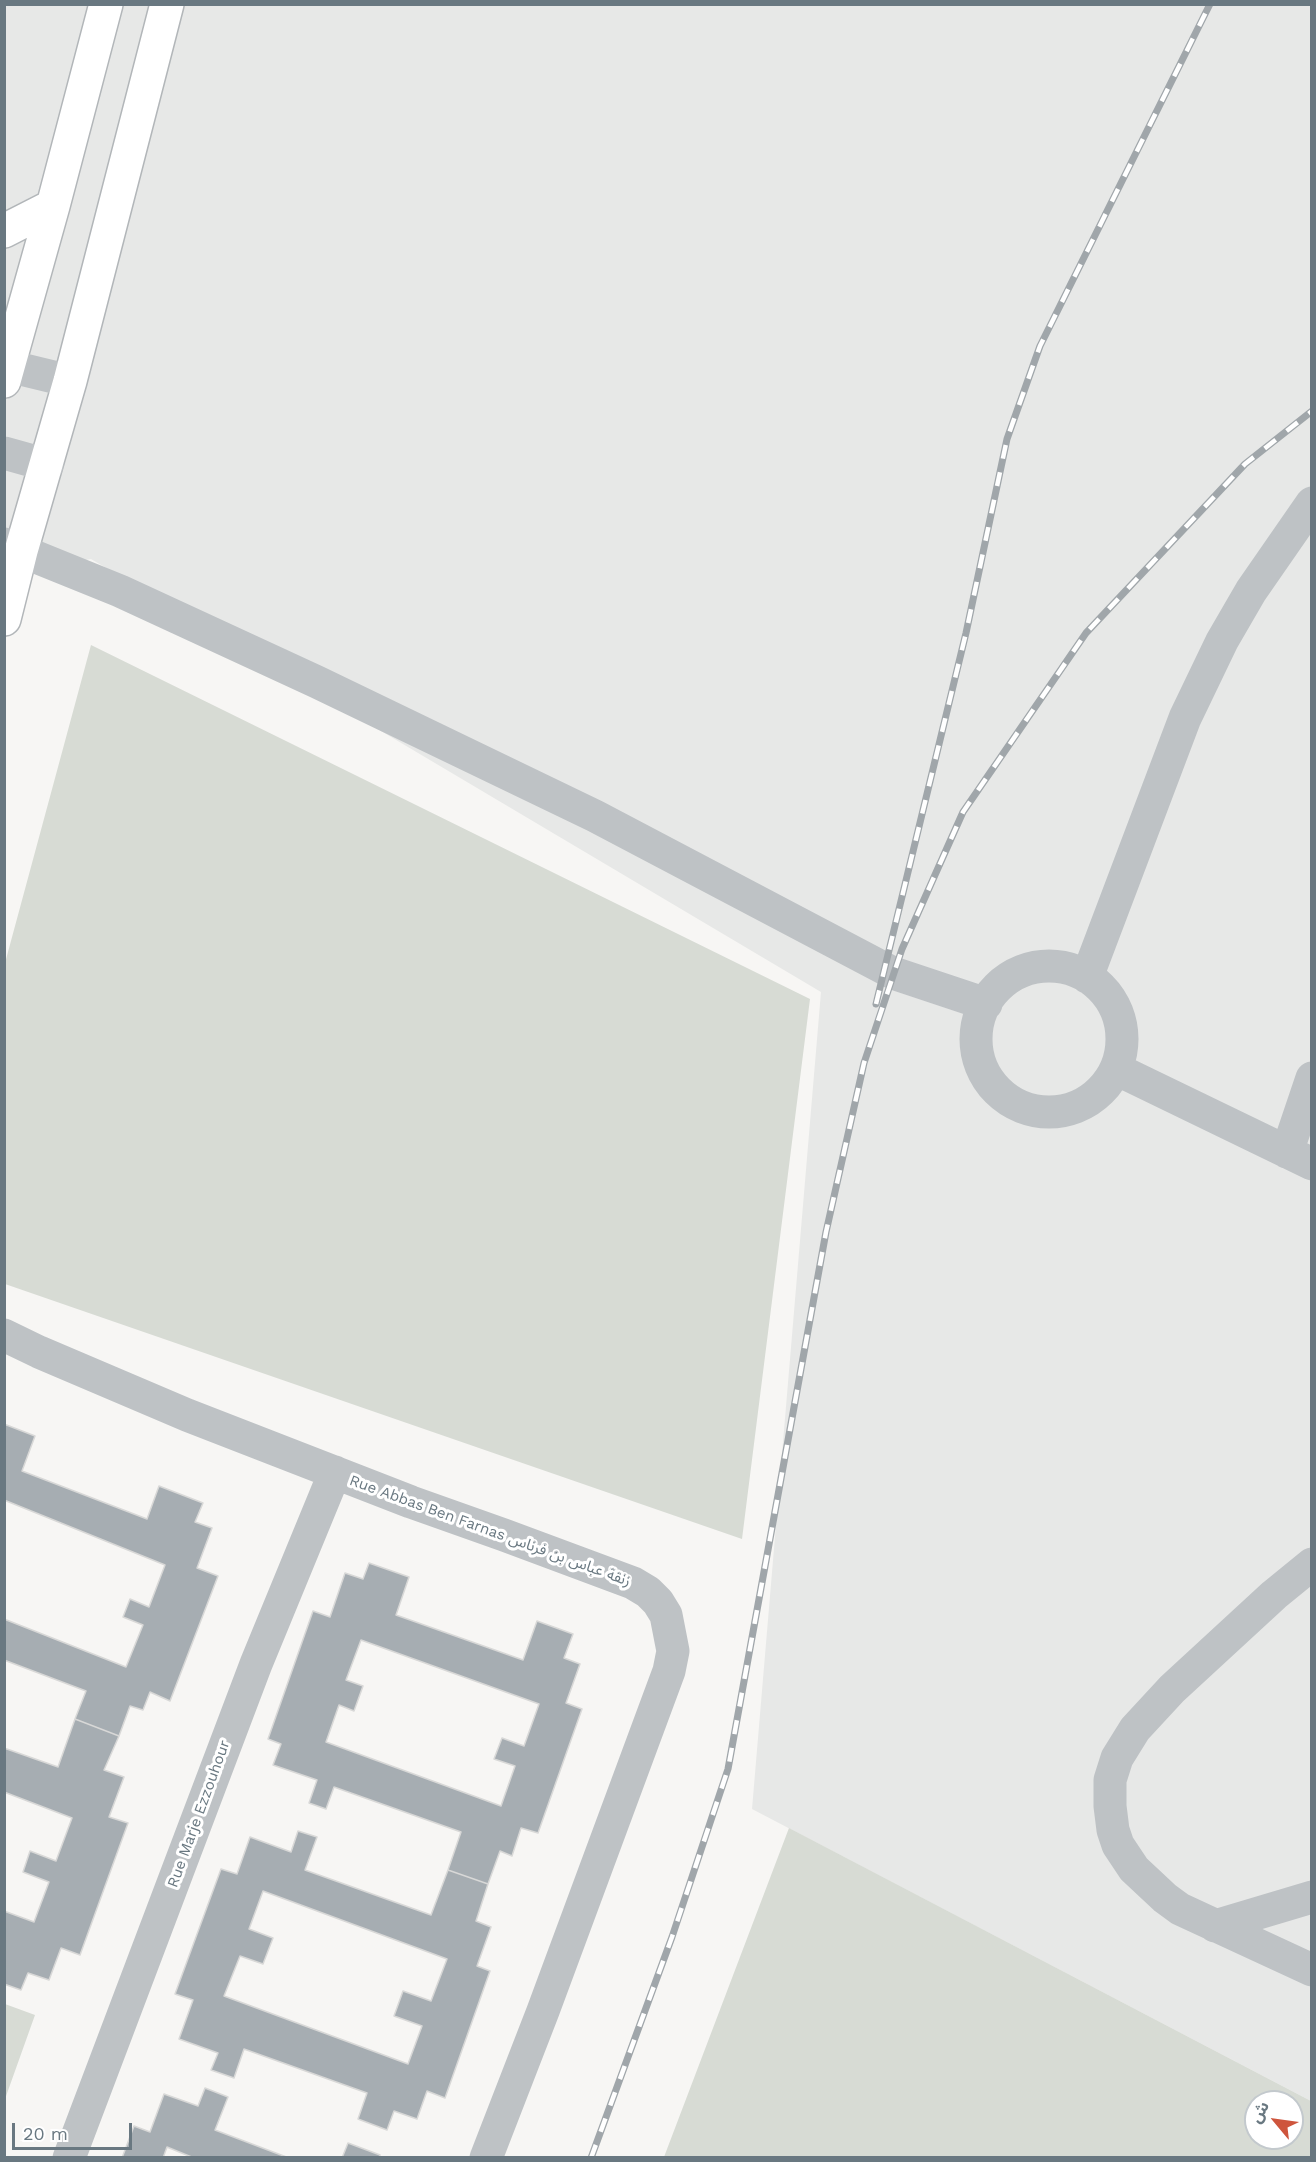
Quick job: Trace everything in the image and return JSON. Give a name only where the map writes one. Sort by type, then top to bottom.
[{"type":"main road","points":[[6,371],[53,206],[106,4]]},
{"type":"main road","points":[[4,619],[13,548],[47,465],[167,4]]},
{"type":"main road","points":[[4,231],[53,206]]},
{"type":"street","points":[[6,371],[70,381]]},
{"type":"street","points":[[4,453],[47,465]]},
{"type":"street","points":[[1087,977],[1194,699],[1222,641],[1251,591],[1311,503]]},
{"type":"street","points":[[13,548],[120,591],[307,677],[595,816],[893,973],[986,1004]]},
{"type":"street","points":[[1061,965],[1087,977],[1109,995],[1122,1027],[1122,1052],[1116,1069],[1102,1090],[1081,1105],[1065,1111],[1039,1112],[1014,1103],[994,1087],[983,1072],[976,1048],[977,1022],[986,1004],[993,992],[1012,975],[1036,966],[1061,965]]},
{"type":"street","points":[[1116,1069],[1299,1158],[1311,1078]]},
{"type":"street","name":"Rue Abbas Ben Farnas زنقة عباس بن فرناس","points":[[4,1335],[187,1415],[411,1502],[633,1583],[648,1592],[666,1615],[673,1651],[669,1671],[486,2157]]},
{"type":"street","name":"Rue Marje Ezzouhour","points":[[69,2157],[256,1664],[334,1472]]},
{"type":"street","points":[[1311,1564],[1172,1689],[1142,1721],[1117,1758],[1110,1780],[1110,1806],[1113,1830],[1118,1845],[1148,1885],[1180,1909],[1311,1970]]},
{"type":"street","points":[[1215,1926],[1311,1898]]},
{"type":"shaded area","points":[[5,5],[1311,5],[1311,2101],[1304,2097],[1304,2090],[1290,2090],[752,1809],[821,992],[91,559],[5,574]]},
{"type":"shaded area","points":[[91,645],[810,999],[742,1539],[5,1284],[5,963]]},
{"type":"shaded area","points":[[789,1828],[1290,2090],[1244,2090],[1244,2150],[1304,2150],[1304,2097],[1311,2101],[1311,2157],[664,2157]]},
{"type":"shaded area","points":[[4,2004],[35,2015],[5,2099]]},
{"type":"building","points":[[4,1424],[35,1436],[22,1471],[147,1519],[159,1486],[203,1503],[195,1522],[212,1528],[197,1568],[218,1576],[170,1701],[150,1692],[143,1710],[130,1706],[119,1736],[75,1719],[86,1691],[4,1660],[4,1619],[126,1667],[143,1625],[123,1617],[130,1599],[149,1607],[165,1565],[4,1500]]},
{"type":"building","points":[[369,1563],[409,1577],[396,1615],[523,1660],[537,1621],[573,1634],[564,1658],[580,1664],[566,1703],[582,1709],[538,1833],[521,1828],[512,1856],[500,1851],[488,1884],[448,1870],[461,1832],[334,1787],[326,1809],[309,1803],[317,1780],[273,1765],[281,1744],[268,1739],[313,1611],[330,1617],[345,1573],[363,1579]],"holes":[[[361,1640],[539,1704],[524,1746],[502,1738],[494,1759],[515,1766],[501,1806],[326,1742],[339,1705],[354,1711],[363,1686],[346,1680]]]},
{"type":"building","points":[[75,1719],[119,1736],[104,1770],[124,1777],[109,1817],[128,1823],[80,1955],[61,1948],[49,1980],[28,1973],[21,1990],[4,1984],[4,1911],[34,1922],[49,1882],[23,1872],[30,1851],[56,1861],[72,1818],[4,1792],[4,1748],[58,1767]]},
{"type":"building","points":[[298,1831],[317,1837],[305,1870],[431,1915],[448,1870],[488,1884],[476,1921],[491,1927],[477,1966],[490,1971],[445,2098],[427,2091],[417,2119],[394,2111],[387,2130],[358,2119],[367,2093],[244,2049],[234,2078],[211,2070],[218,2053],[179,2039],[193,2000],[175,1994],[221,1869],[237,1874],[250,1837],[291,1852]],"holes":[[[263,1891],[447,1959],[431,2001],[403,1991],[394,2016],[422,2026],[408,2064],[224,1996],[240,1956],[263,1964],[273,1938],[249,1929]]]},
{"type":"building","points":[[205,2088],[228,2097],[215,2130],[289,2158],[194,2158],[167,2147],[163,2158],[122,2158],[134,2126],[150,2132],[164,2094],[198,2106]]},
{"type":"building","points":[[348,2143],[380,2155],[379,2158],[342,2158]]},
{"type":"railway","points":[[876,1004],[966,633],[1007,439],[1040,346],[1210,4]]},
{"type":"railway","points":[[591,2158],[672,1937],[728,1769],[826,1232],[864,1063],[902,949],[963,812],[1086,633],[1245,464],[1312,411]]}]
